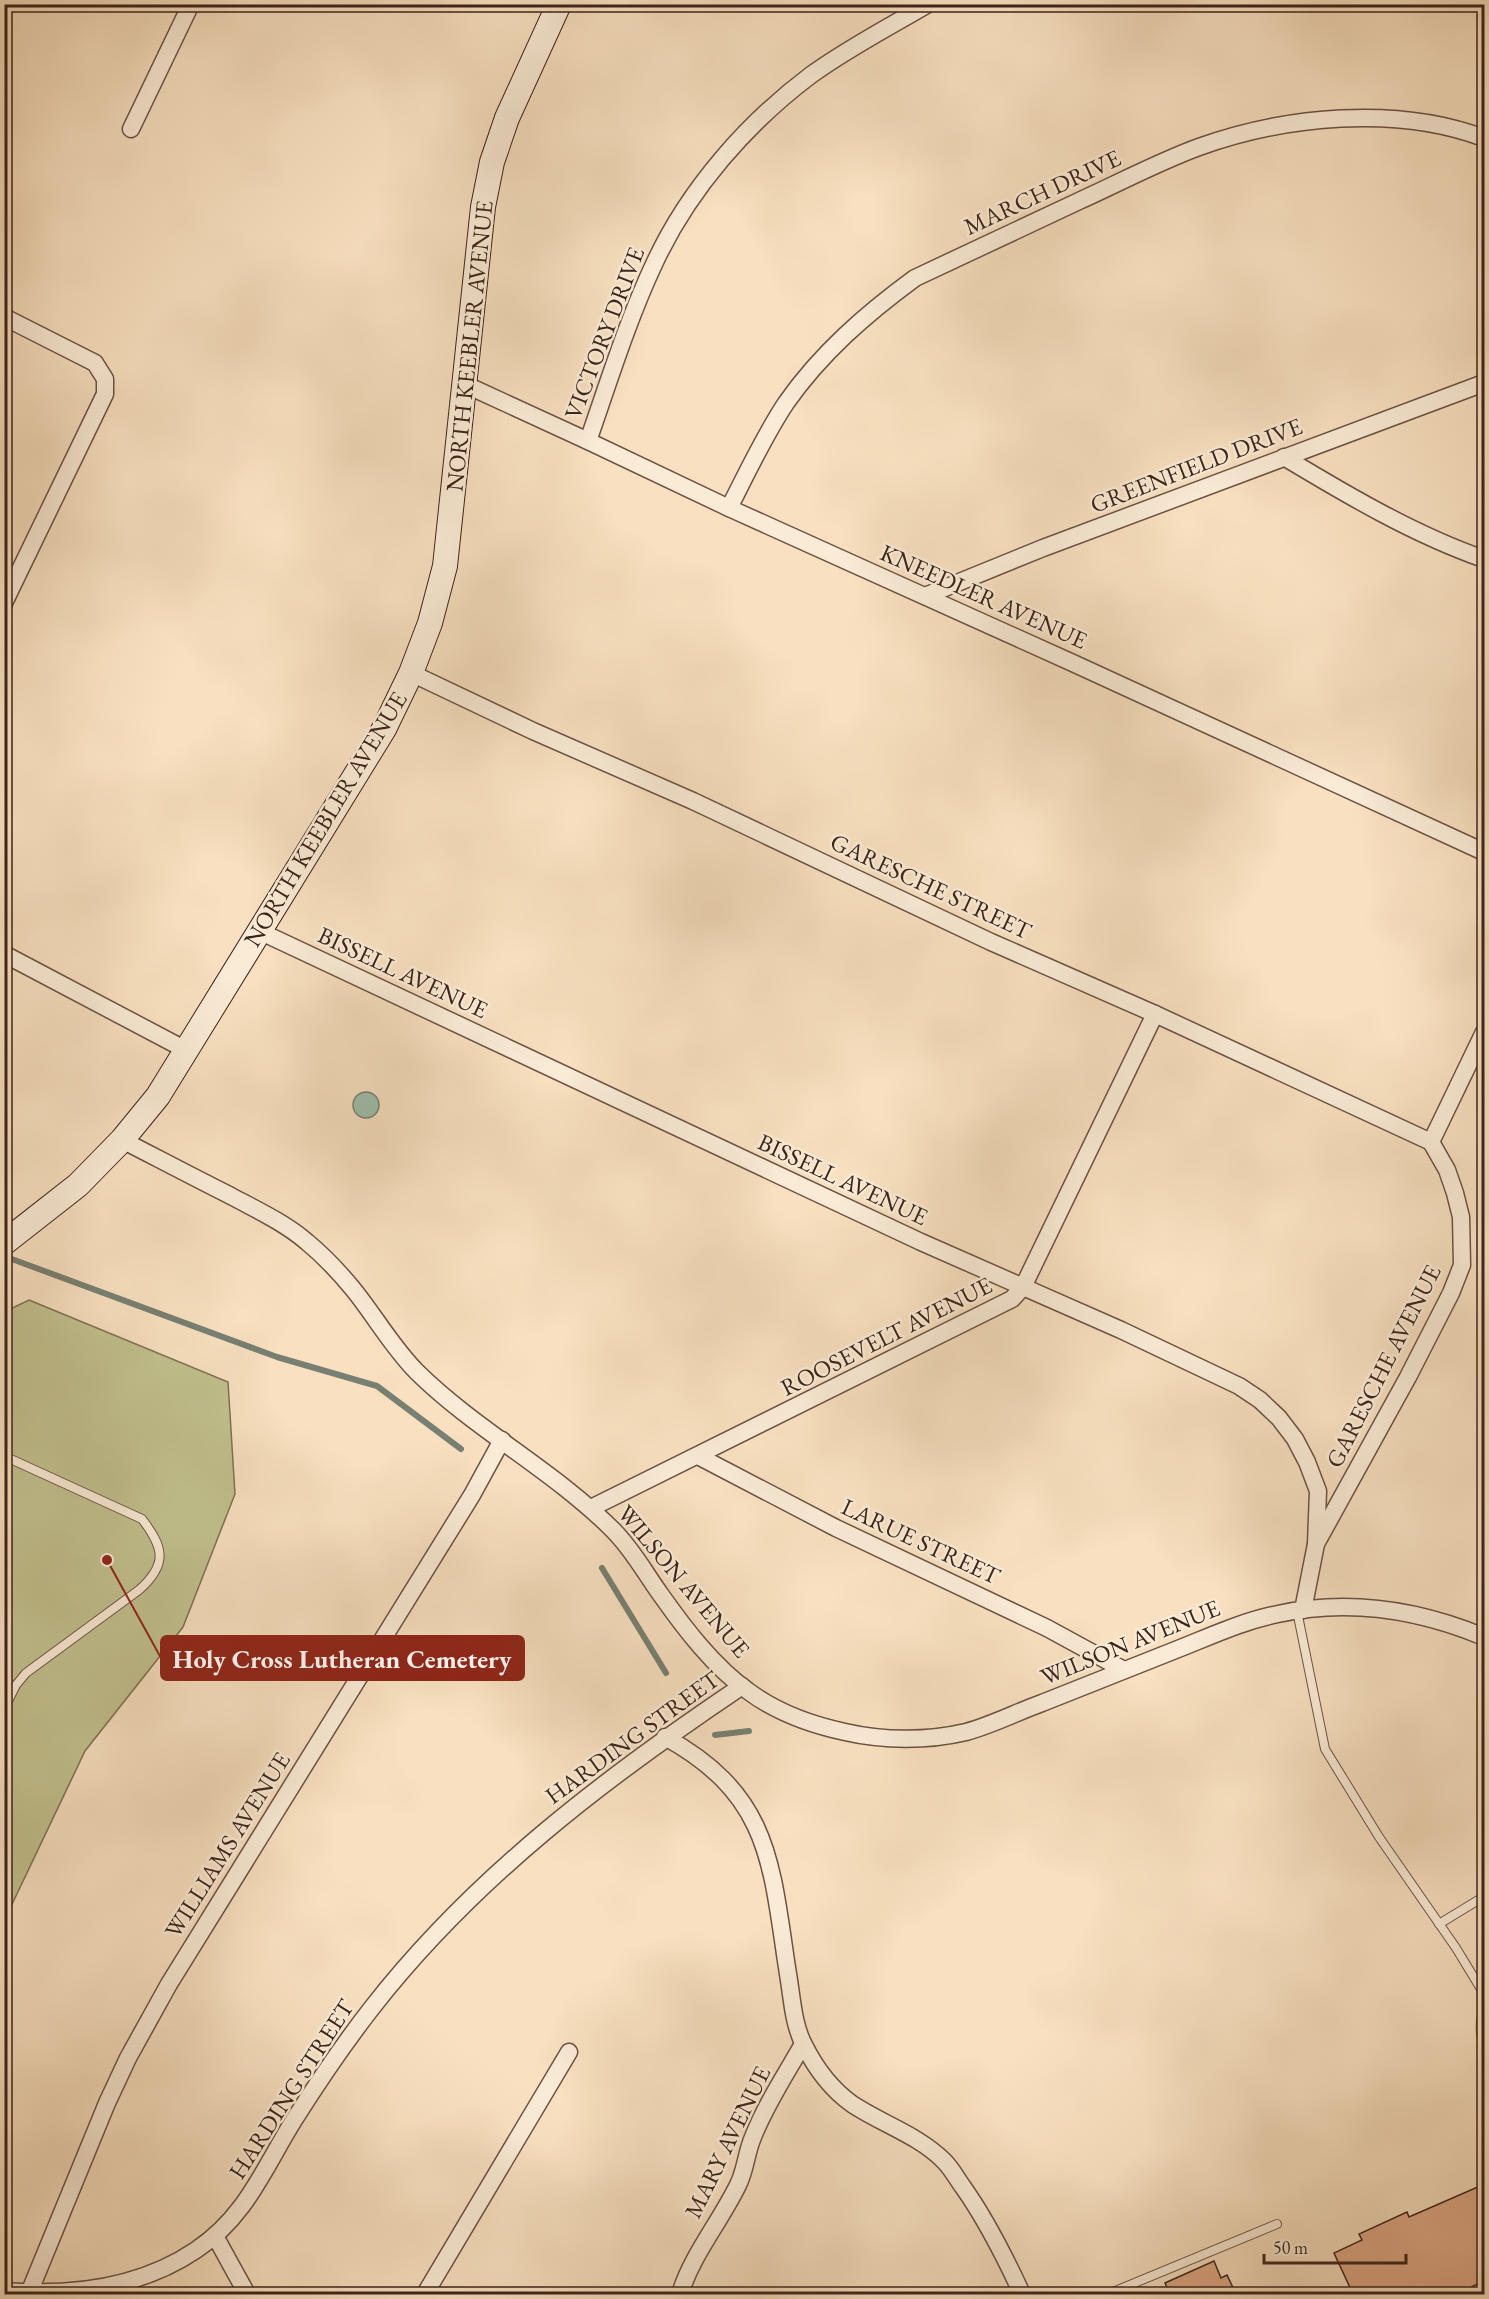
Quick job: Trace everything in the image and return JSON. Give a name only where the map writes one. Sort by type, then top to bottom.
[{"type":"street","points":[[131,129],[191,4]]},
{"type":"street","name":"NORTH KEEBLER AVENUE","points":[[4,1243],[78,1185],[122,1140],[158,1096],[384,729],[411,673],[430,623],[445,566],[483,207],[492,162],[517,94],[559,4]]},
{"type":"street","name":"VICTORY DRIVE","points":[[588,441],[638,301],[656,259],[680,217],[708,177],[740,139],[775,105],[811,75],[928,4]]},
{"type":"street","name":"MARCH DRIVE","points":[[729,508],[760,447],[786,404],[812,370],[877,306],[915,278],[1179,155],[1238,134],[1288,123],[1350,118],[1432,125],[1485,138]]},
{"type":"street","points":[[4,317],[95,363],[105,380],[105,394],[4,603]]},
{"type":"street","name":"GREENFIELD DRIVE","points":[[925,596],[1044,548],[1485,383]]},
{"type":"street","name":"KNEEDLER AVENUE","points":[[464,384],[729,508],[1485,852]]},
{"type":"street","points":[[1284,458],[1401,523],[1485,560]]},
{"type":"street","name":"GARESCHE STREET","points":[[411,673],[533,731],[693,801],[991,942],[1155,1014],[1431,1142]]},
{"type":"street","name":"BISSELL AVENUE","points":[[259,931],[921,1242],[1239,1386],[1260,1400],[1279,1418],[1295,1439],[1307,1462],[1317,1491],[1316,1544]]},
{"type":"street","points":[[4,954],[186,1050]]},
{"type":"street","name":"ROOSEVELT AVENUE","points":[[591,1508],[1012,1299],[1023,1287],[1155,1014]]},
{"type":"street","points":[[1431,1142],[1485,1032]]},
{"type":"street","name":"WILSON AVENUE","points":[[122,1140],[275,1219],[303,1238],[329,1261],[414,1370],[447,1400],[568,1488],[591,1508],[633,1552],[659,1593],[689,1632],[742,1686],[782,1711],[811,1723],[848,1733],[886,1738],[917,1738],[970,1731],[1245,1622],[1300,1610],[1345,1607],[1381,1609],[1419,1615],[1453,1624],[1485,1637]]},
{"type":"street","name":"GARESCHE AVENUE","points":[[1300,1610],[1316,1544],[1408,1377],[1451,1293],[1462,1264],[1461,1225],[1455,1193],[1447,1170],[1431,1142]]},
{"type":"street","name":"WILLIAMS AVENUE","points":[[29,2293],[106,2103],[169,1984],[472,1495],[502,1440]]},
{"type":"street","name":"LARUE STREET","points":[[698,1455],[836,1528],[1047,1628],[1124,1670]]},
{"type":"street","name":"HARDING STREET","points":[[4,2291],[80,2292],[134,2281],[170,2266],[215,2236],[239,2211],[258,2185],[292,2122],[330,2064],[371,2008],[423,1947],[468,1901],[532,1842],[599,1786],[665,1737],[742,1686]]},
{"type":"street","points":[[665,1737],[698,1756],[712,1768],[732,1789],[748,1812],[761,1837],[770,1864],[797,2031],[821,2073],[852,2103],[904,2132],[946,2163],[992,2233],[1022,2295]]},
{"type":"street","name":"MARY AVENUE","points":[[680,2295],[686,2274],[738,2186],[746,2167],[751,2140],[761,2118],[803,2044]]},
{"type":"street","points":[[425,2295],[569,2052]]},
{"type":"street","points":[[215,2236],[247,2295]]},
{"type":"lane","points":[[4,1456],[142,1519],[157,1538],[160,1556],[152,1578],[139,1590],[26,1673],[16,1685],[4,1709]]},
{"type":"lane","points":[[1300,1610],[1325,1749],[1379,1837],[1485,1995]]},
{"type":"lane","points":[[1439,1924],[1480,1899]]},
{"type":"lane","points":[[1485,2009],[1480,2034],[1485,2044]]},
{"type":"lane","points":[[1108,2295],[1277,2224]]},
{"type":"shaded area","points":[[366,1092],[375,1096],[379,1105],[375,1114],[366,1118],[357,1114],[353,1105],[357,1096]]},
{"type":"shaded area","points":[[29,1300],[228,1382],[235,1494],[183,1627],[85,1751],[5,1919],[4,1312]]},
{"type":"building","points":[[1480,2186],[1484,2196],[1484,2281],[1471,2287],[1475,2294],[1353,2294],[1334,2253],[1362,2240],[1359,2234],[1407,2212],[1409,2217]]},
{"type":"building","points":[[1214,2261],[1221,2278],[1227,2275],[1236,2294],[1170,2294],[1165,2283]]},
{"type":"waterway","points":[[9,1258],[277,1357],[377,1386],[461,1449]]},
{"type":"waterway","points":[[602,1568],[666,1673]]},
{"type":"waterway","points":[[715,1735],[749,1731]]},
{"type":"place","name":"Holy Cross Lutheran Cemetery","points":[[107,1560]]}]
